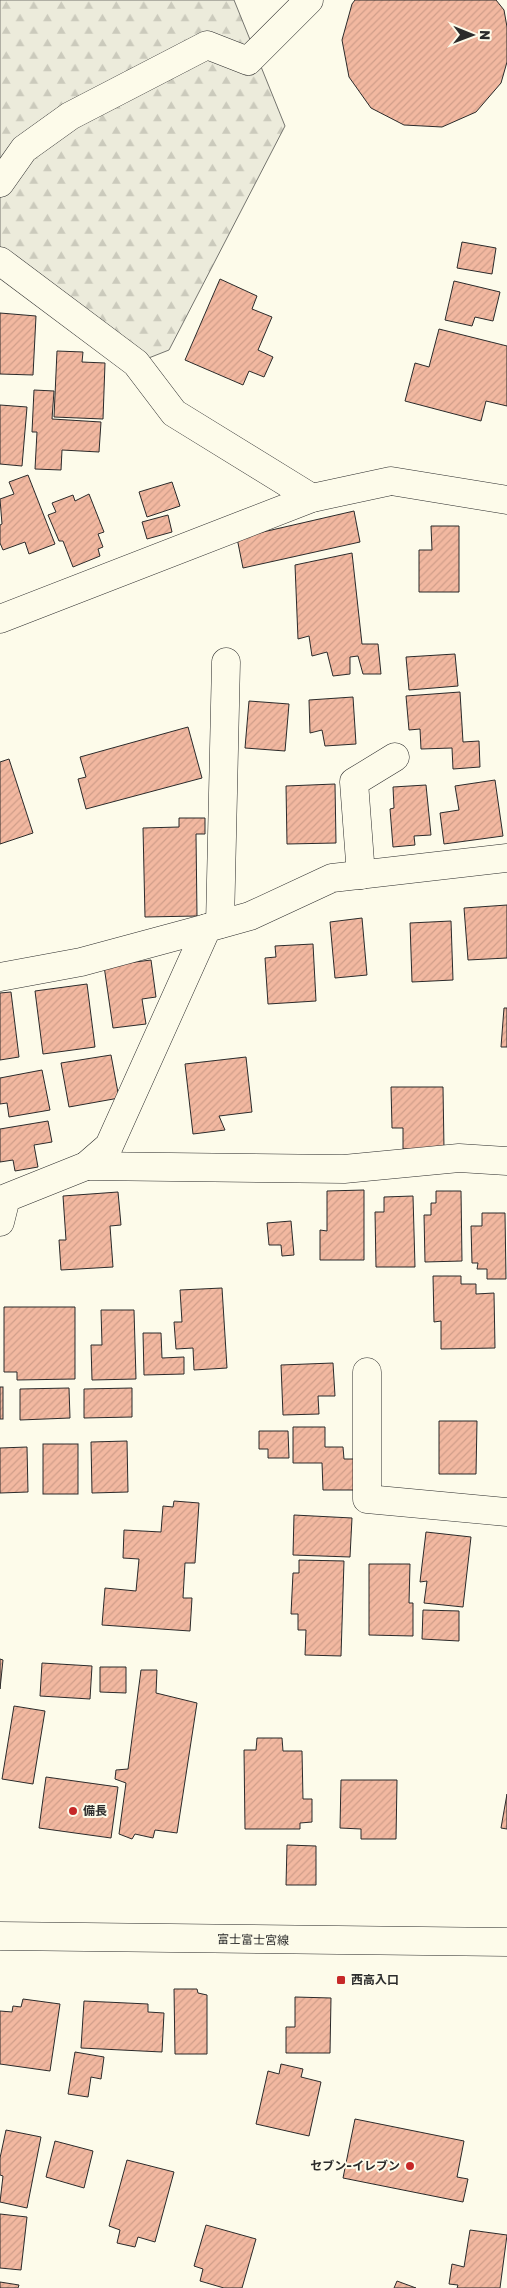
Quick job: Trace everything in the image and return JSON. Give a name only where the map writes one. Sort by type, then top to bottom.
[{"type":"street","points":[[0,183],[24,150],[70,116],[207,45],[248,62],[309,0]]},
{"type":"street","points":[[0,262],[136,363],[174,413],[312,498]]},
{"type":"street","points":[[0,619],[312,498],[391,481],[507,500]]},
{"type":"street","points":[[2,1205],[86,1166],[109,1146],[214,926],[226,662]]},
{"type":"street","points":[[361,875],[354,782],[395,757]]},
{"type":"street","points":[[0,976],[81,962],[250,916],[332,878],[507,858]]},
{"type":"street","points":[[86,1166],[344,1169],[459,1158],[507,1161]]},
{"type":"street","points":[[367,1372],[368,1499],[507,1512]]},
{"type":"street","name":"富士富士宮線","points":[[0,1936],[507,1942]]},
{"type":"green space","points":[[0,0],[234,0],[285,126],[169,350],[136,363],[0,263]]},
{"type":"building","points":[[355,0],[496,0],[504,10],[507,27],[507,62],[501,83],[476,112],[442,127],[404,125],[371,108],[349,77],[342,40],[352,4]]},
{"type":"building","points":[[462,242],[496,248],[492,274],[457,268]]},
{"type":"building","points":[[220,279],[257,296],[252,309],[272,317],[258,350],[273,357],[264,377],[249,371],[243,385],[185,360]]},
{"type":"building","points":[[454,281],[500,292],[493,321],[475,317],[472,326],[445,320]]},
{"type":"building","points":[[0,313],[36,316],[33,375],[0,374]]},
{"type":"building","points":[[439,329],[507,346],[507,406],[486,401],[481,421],[405,401],[415,363],[429,367]]},
{"type":"building","points":[[57,351],[83,352],[82,362],[105,363],[103,419],[54,417]]},
{"type":"building","points":[[34,390],[54,391],[52,419],[101,422],[99,452],[62,450],[61,470],[35,469],[37,432],[32,432]]},
{"type":"building","points":[[0,405],[27,407],[22,466],[0,464]]},
{"type":"building","points":[[28,475],[55,544],[29,554],[25,542],[3,550],[0,543],[0,525],[2,524],[0,499],[14,494],[9,482]]},
{"type":"building","points":[[172,482],[180,506],[147,517],[139,492]]},
{"type":"building","points":[[89,494],[104,532],[98,534],[103,547],[98,549],[100,556],[73,567],[63,541],[59,541],[48,515],[56,512],[52,503],[73,495],[75,501]]},
{"type":"building","points":[[354,511],[360,542],[243,568],[237,538]]},
{"type":"building","points":[[168,515],[172,532],[147,539],[142,522]]},
{"type":"building","points":[[431,526],[459,526],[459,592],[419,592],[419,550],[432,550]]},
{"type":"building","points":[[352,553],[362,644],[378,644],[381,674],[363,674],[358,656],[350,657],[350,674],[333,676],[327,652],[312,656],[309,636],[298,639],[295,565]]},
{"type":"building","points":[[455,654],[458,686],[409,690],[406,657]]},
{"type":"building","points":[[460,692],[463,742],[479,741],[480,767],[453,769],[452,748],[421,749],[420,729],[409,730],[406,696]]},
{"type":"building","points":[[353,697],[356,744],[325,746],[322,730],[310,733],[309,700]]},
{"type":"building","points":[[249,701],[289,704],[285,751],[245,748]]},
{"type":"building","points":[[188,727],[202,778],[86,809],[78,779],[86,777],[80,757]]},
{"type":"building","points":[[9,759],[33,833],[0,844],[0,762]]},
{"type":"building","points":[[495,780],[503,836],[444,844],[440,813],[459,810],[455,786]]},
{"type":"building","points":[[335,784],[336,843],[287,844],[286,786]]},
{"type":"building","points":[[426,785],[431,835],[414,836],[415,845],[393,847],[390,809],[394,808],[393,787]]},
{"type":"building","points":[[179,818],[205,818],[205,834],[196,834],[197,916],[145,917],[143,828],[179,827]]},
{"type":"building","points":[[507,905],[507,958],[468,960],[464,908]]},
{"type":"building","points":[[362,918],[367,975],[335,978],[330,922]]},
{"type":"building","points":[[451,921],[453,980],[412,982],[410,923]]},
{"type":"building","points":[[313,944],[316,1001],[268,1004],[265,958],[276,957],[275,946]]},
{"type":"building","points":[[151,960],[156,997],[142,999],[146,1024],[113,1028],[104,966]]},
{"type":"building","points":[[87,984],[95,1047],[43,1054],[35,991]]},
{"type":"building","points":[[11,992],[19,1057],[0,1060],[0,993]]},
{"type":"building","points":[[504,1008],[507,1008],[507,1047],[501,1047]]},
{"type":"building","points":[[111,1055],[119,1098],[69,1107],[61,1063]]},
{"type":"building","points":[[246,1057],[252,1112],[219,1116],[225,1130],[193,1134],[185,1064]]},
{"type":"building","points":[[42,1070],[50,1110],[9,1117],[7,1103],[0,1104],[0,1078]]},
{"type":"building","points":[[391,1087],[443,1087],[444,1149],[403,1149],[403,1128],[392,1128]]},
{"type":"building","points":[[48,1121],[52,1142],[34,1145],[38,1167],[15,1171],[13,1160],[0,1162],[0,1129]]},
{"type":"building","points":[[364,1190],[364,1260],[320,1260],[320,1230],[327,1231],[327,1191]]},
{"type":"building","points":[[436,1191],[461,1191],[462,1261],[425,1262],[424,1215],[431,1215],[431,1203],[436,1203]]},
{"type":"building","points":[[118,1192],[121,1225],[110,1226],[113,1267],[61,1270],[59,1240],[66,1240],[63,1196]]},
{"type":"building","points":[[413,1196],[415,1267],[376,1267],[375,1212],[384,1212],[384,1197]]},
{"type":"building","points":[[482,1213],[505,1213],[506,1279],[487,1279],[487,1269],[477,1269],[478,1263],[472,1263],[471,1226],[482,1226]]},
{"type":"building","points":[[291,1221],[294,1255],[282,1256],[281,1245],[269,1245],[267,1223]]},
{"type":"building","points":[[433,1276],[461,1276],[461,1284],[476,1284],[476,1294],[494,1293],[495,1348],[441,1349],[441,1321],[434,1322]]},
{"type":"building","points":[[222,1288],[227,1368],[194,1370],[193,1348],[176,1349],[174,1322],[182,1322],[180,1290]]},
{"type":"building","points":[[4,1307],[75,1307],[75,1379],[17,1380],[17,1372],[4,1372]]},
{"type":"building","points":[[101,1310],[134,1310],[136,1379],[92,1380],[91,1345],[102,1345]]},
{"type":"building","points":[[143,1333],[161,1333],[162,1358],[184,1357],[184,1374],[144,1375]]},
{"type":"building","points":[[333,1363],[335,1396],[318,1396],[319,1414],[283,1415],[281,1365]]},
{"type":"building","points":[[0,1387],[3,1387],[3,1419],[0,1419]]},
{"type":"building","points":[[69,1388],[70,1418],[20,1420],[20,1389]]},
{"type":"building","points":[[132,1388],[132,1417],[84,1418],[84,1389]]},
{"type":"building","points":[[439,1421],[477,1421],[476,1474],[439,1474]]},
{"type":"building","points":[[293,1427],[325,1427],[325,1447],[343,1447],[344,1459],[354,1459],[354,1490],[323,1490],[322,1463],[293,1463]]},
{"type":"building","points":[[259,1431],[288,1431],[289,1458],[268,1458],[268,1449],[259,1449]]},
{"type":"building","points":[[127,1441],[128,1492],[92,1493],[91,1442]]},
{"type":"building","points":[[43,1444],[78,1444],[78,1494],[43,1494]]},
{"type":"building","points":[[27,1447],[28,1492],[0,1493],[0,1448]]},
{"type":"building","points":[[174,1501],[199,1503],[195,1563],[185,1563],[183,1598],[192,1598],[190,1631],[102,1625],[105,1588],[136,1591],[139,1559],[123,1558],[124,1530],[161,1532],[163,1506],[173,1507]]},
{"type":"building","points":[[294,1515],[352,1518],[350,1557],[293,1555]]},
{"type":"building","points":[[426,1532],[471,1537],[463,1607],[424,1603],[427,1581],[420,1582]]},
{"type":"building","points":[[299,1560],[344,1561],[341,1656],[305,1655],[306,1630],[298,1630],[298,1614],[291,1614],[293,1573],[299,1573]]},
{"type":"building","points":[[369,1564],[410,1564],[409,1603],[413,1603],[413,1636],[369,1635]]},
{"type":"building","points":[[423,1610],[459,1611],[459,1641],[422,1639]]},
{"type":"building","points":[[0,1659],[3,1660],[0,1689]]},
{"type":"building","points":[[42,1663],[92,1666],[90,1699],[40,1696]]},
{"type":"building","points":[[100,1667],[126,1667],[126,1693],[100,1692]]},
{"type":"building","points":[[141,1670],[157,1670],[156,1693],[197,1703],[177,1833],[155,1830],[153,1838],[135,1834],[132,1839],[119,1834],[126,1783],[115,1779],[116,1770],[128,1769]]},
{"type":"building","points":[[14,1706],[45,1711],[33,1784],[2,1779]]},
{"type":"building","points":[[257,1738],[282,1738],[283,1751],[302,1751],[303,1799],[312,1799],[312,1822],[300,1823],[300,1829],[245,1829],[244,1750],[256,1750]]},
{"type":"building","points":[[46,1777],[118,1787],[111,1838],[39,1828]]},
{"type":"building","points":[[341,1780],[397,1780],[396,1839],[361,1839],[361,1829],[340,1828]]},
{"type":"building","points":[[507,1794],[507,1829],[501,1828]]},
{"type":"building","points":[[287,1845],[316,1846],[316,1885],[286,1885]]},
{"type":"building","points":[[174,1989],[197,1989],[198,1993],[207,1995],[207,2054],[175,2054]]},
{"type":"building","points":[[295,1997],[331,1998],[330,2053],[286,2053],[286,2027],[295,2027]]},
{"type":"building","points":[[23,1999],[60,2004],[50,2071],[0,2064],[0,2011],[12,2012],[13,2006],[21,2007]]},
{"type":"building","points":[[84,2001],[148,2004],[148,2012],[164,2013],[162,2052],[81,2048]]},
{"type":"building","points":[[75,2052],[104,2057],[101,2079],[91,2077],[88,2097],[68,2094]]},
{"type":"building","points":[[281,2064],[303,2069],[301,2077],[321,2082],[309,2136],[256,2124],[268,2071],[279,2074]]},
{"type":"building","points":[[355,2119],[464,2141],[457,2177],[468,2179],[463,2202],[343,2178]]},
{"type":"building","points":[[6,2130],[41,2137],[27,2208],[0,2202],[3,2176],[0,2175],[0,2158]]},
{"type":"building","points":[[55,2141],[93,2151],[84,2188],[46,2177]]},
{"type":"building","points":[[127,2160],[174,2172],[155,2242],[138,2237],[135,2247],[117,2243],[120,2230],[109,2226]]},
{"type":"building","points":[[0,2214],[27,2217],[21,2270],[0,2268]]},
{"type":"building","points":[[206,2225],[256,2239],[242,2288],[224,2288],[200,2281],[203,2269],[194,2266]]},
{"type":"building","points":[[470,2230],[507,2235],[500,2288],[457,2288],[458,2285],[449,2284],[452,2264],[464,2267]]},
{"type":"building","points":[[397,2281],[416,2288],[394,2288]]},
{"type":"building","points":[[0,2282],[19,2285],[18,2288],[0,2288]]},
{"type":"place","name":"備長","points":[[73,1811]]},
{"type":"place","name":"西高入口","points":[[341,1980]]},
{"type":"place","name":"セブン-イレブン","points":[[410,2166]]}]
